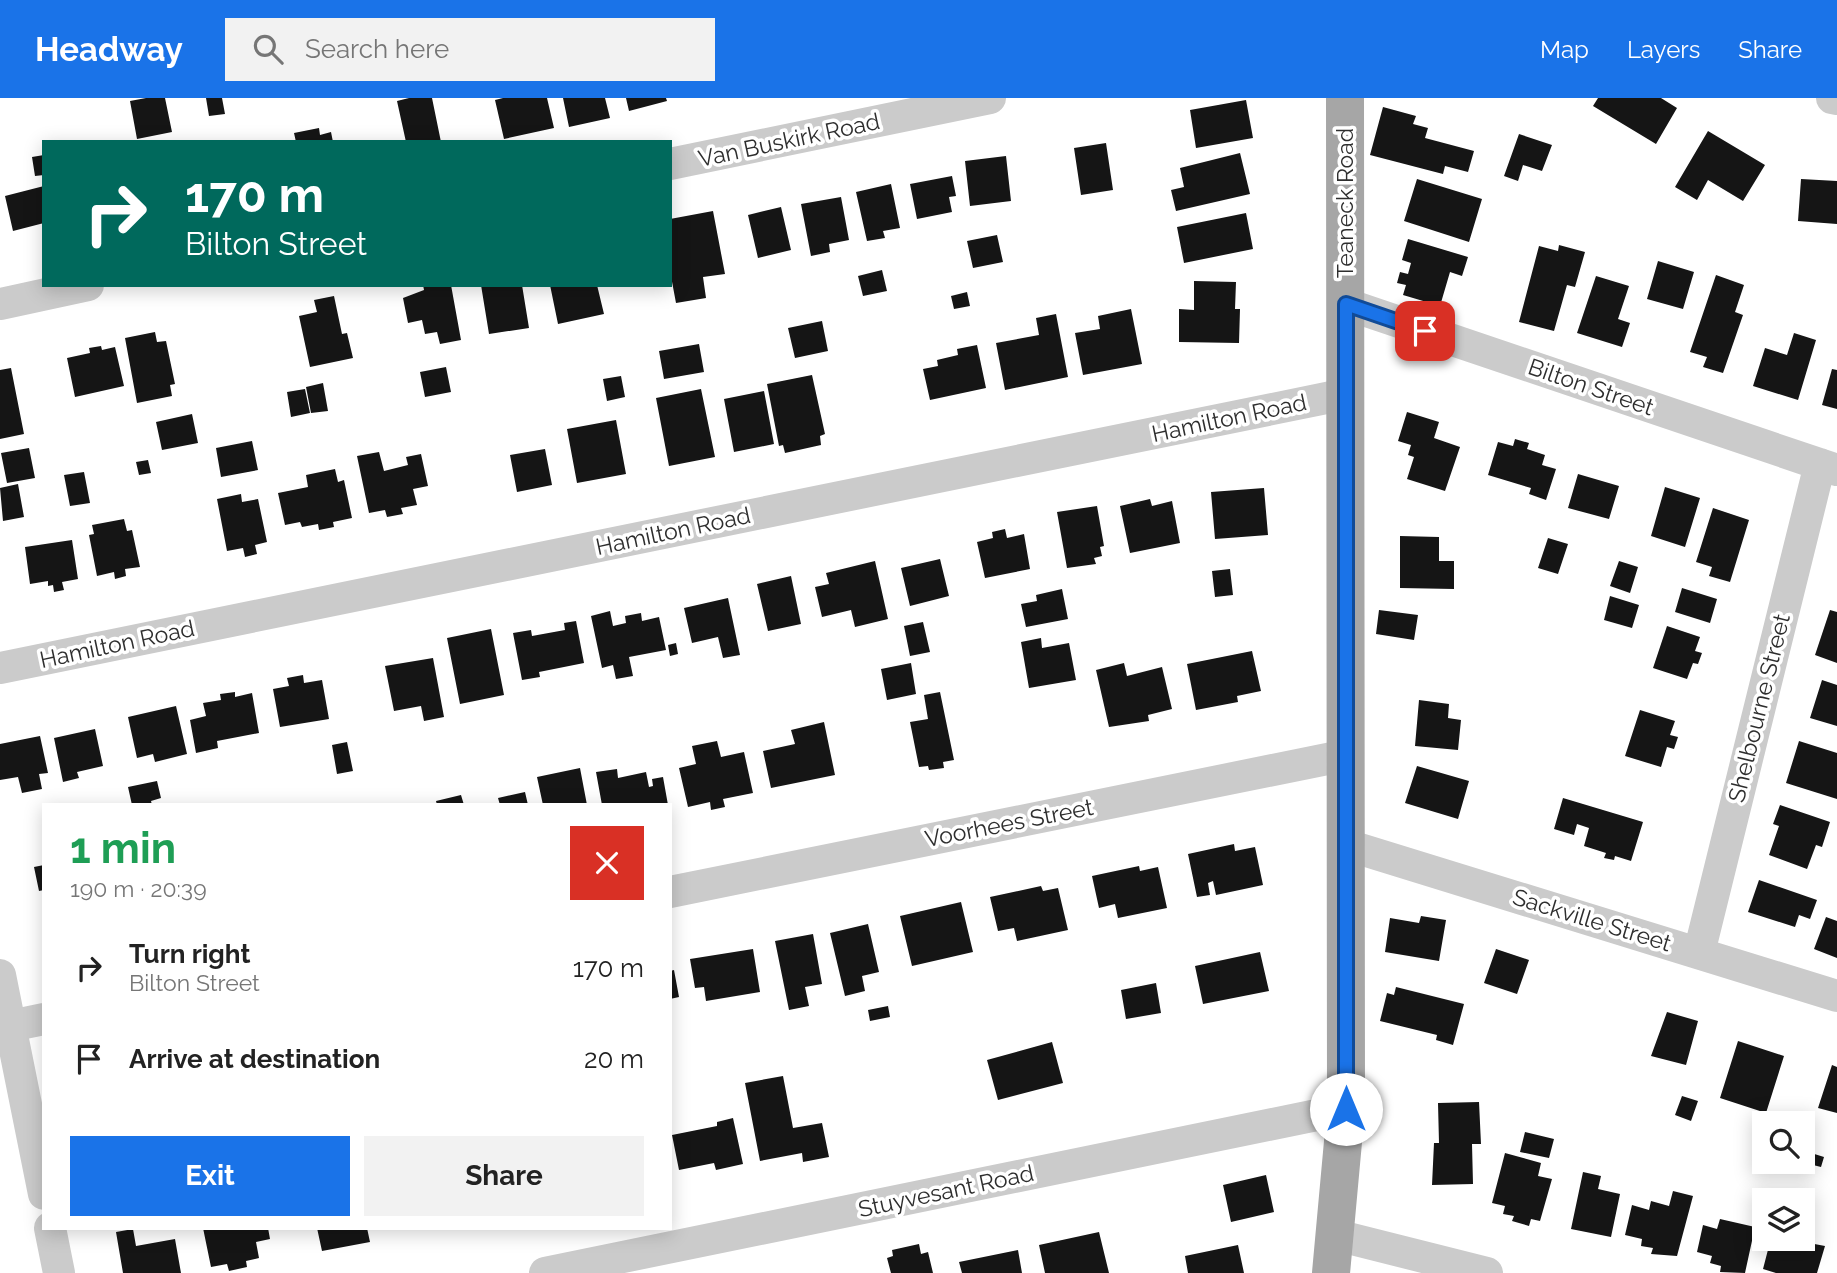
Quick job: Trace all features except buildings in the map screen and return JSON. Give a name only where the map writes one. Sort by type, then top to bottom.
[{"type":"main road","name":"Teaneck Road","points":[[1331,1273],[1346,1109],[1348,845],[1345,98]]},
{"type":"street","name":"Van Buskirk Road","points":[[672,164],[990,98]]},
{"type":"street","points":[[0,304],[79,287]]},
{"type":"street","name":"Bilton Street","points":[[1346,304],[1828,467]]},
{"type":"street","name":"Hamilton Road","points":[[0,668],[1346,394]]},
{"type":"street","name":"Shelbourne Street","points":[[1699,953],[1828,467]]},
{"type":"street","name":"Voorhees Street","points":[[672,892],[1347,755]]},
{"type":"street","name":"Sackville Street","points":[[1348,845],[1837,996]]},
{"type":"street","points":[[0,975],[5,1027],[42,1185]]},
{"type":"street","points":[[5,1027],[42,1019]]},
{"type":"street","name":"Stuyvesant Road","points":[[545,1273],[1346,1109]]},
{"type":"street","points":[[50,1230],[59,1273]]},
{"type":"street","points":[[1336,1235],[1487,1273]]},
{"type":"route","points":[[1346,1109],[1346,304],[1425,331]]}]
